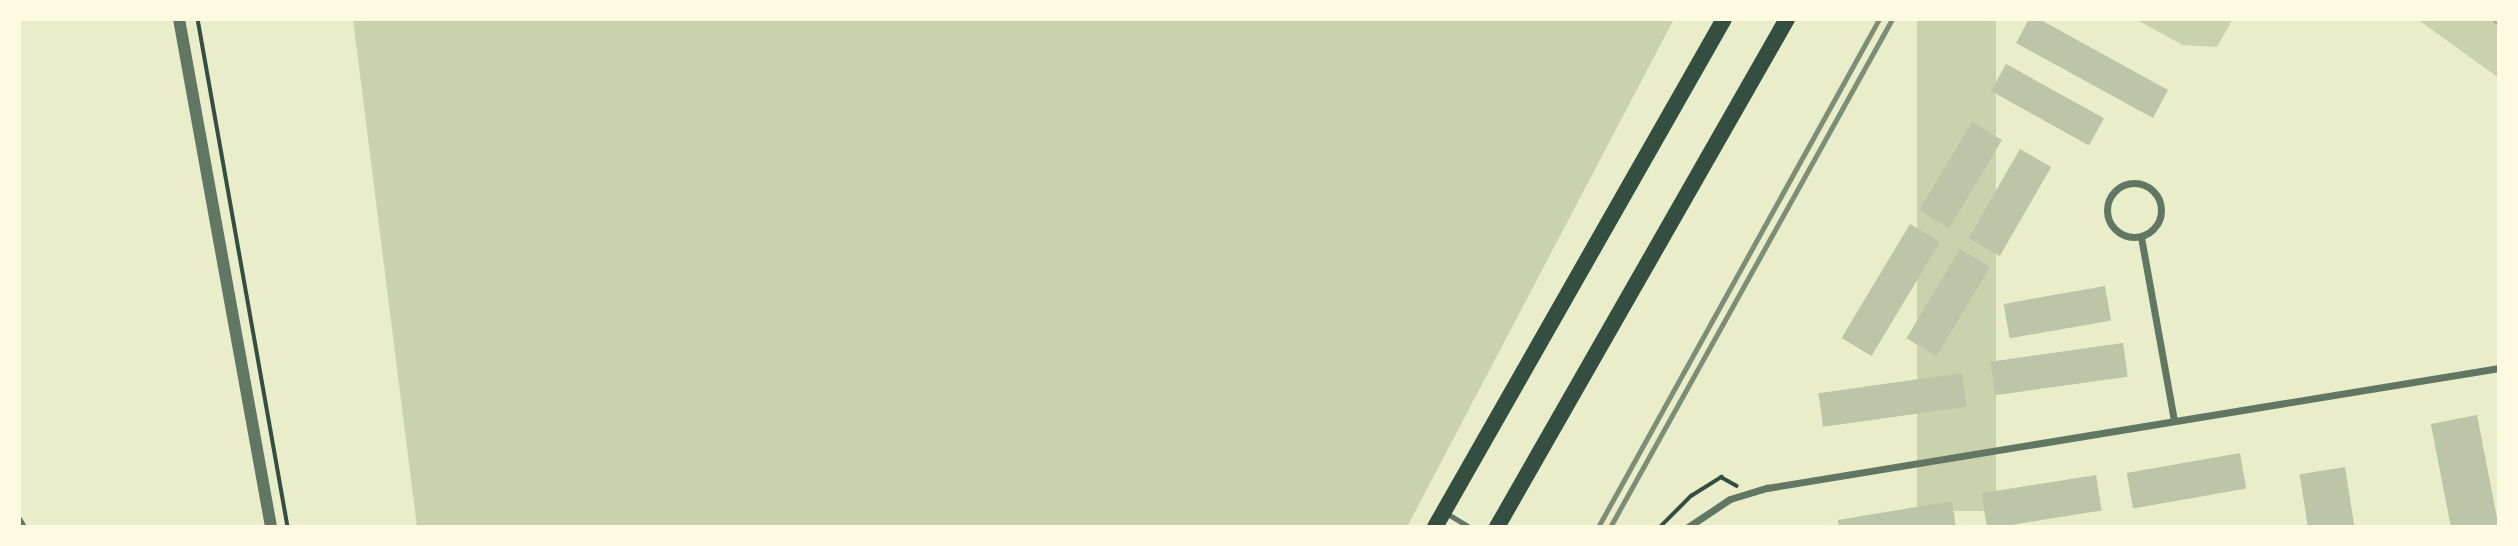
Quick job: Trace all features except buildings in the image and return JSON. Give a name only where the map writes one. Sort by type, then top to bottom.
[{"type":"main road","points":[[1435,527],[1724,19]]},
{"type":"main road","points":[[1497,527],[1787,19]]},
{"type":"street","points":[[178,19],[271,527]]},
{"type":"street","points":[[2127,184],[2144,185],[2161,204],[2159,221],[2141,237],[2121,234],[2109,221],[2112,194],[2127,184]]},
{"type":"street","points":[[2141,237],[2174,421]]},
{"type":"street","points":[[1688,527],[1719,505],[1753,491],[2499,368]]},
{"type":"street","points":[[19,520],[23,527]]},
{"type":"lane","points":[[1444,511],[1469,527]]},
{"type":"path","points":[[198,19],[288,527]]},
{"type":"path","points":[[1660,527],[1684,502],[1713,482],[1725,477],[1736,483]]},
{"type":"green space","points":[[353,19],[1674,19],[1407,527],[417,527]]},
{"type":"green space","points":[[1917,19],[1996,19],[1996,511],[1917,511]]},
{"type":"green space","points":[[2135,19],[2233,19],[2217,47],[2183,45]]},
{"type":"green space","points":[[2417,19],[2499,19],[2499,78]]},
{"type":"waterway","points":[[2494,19],[2499,23]]},
{"type":"railway","points":[[1598,527],[1879,19]]},
{"type":"railway","points":[[1610,527],[1892,19]]}]
